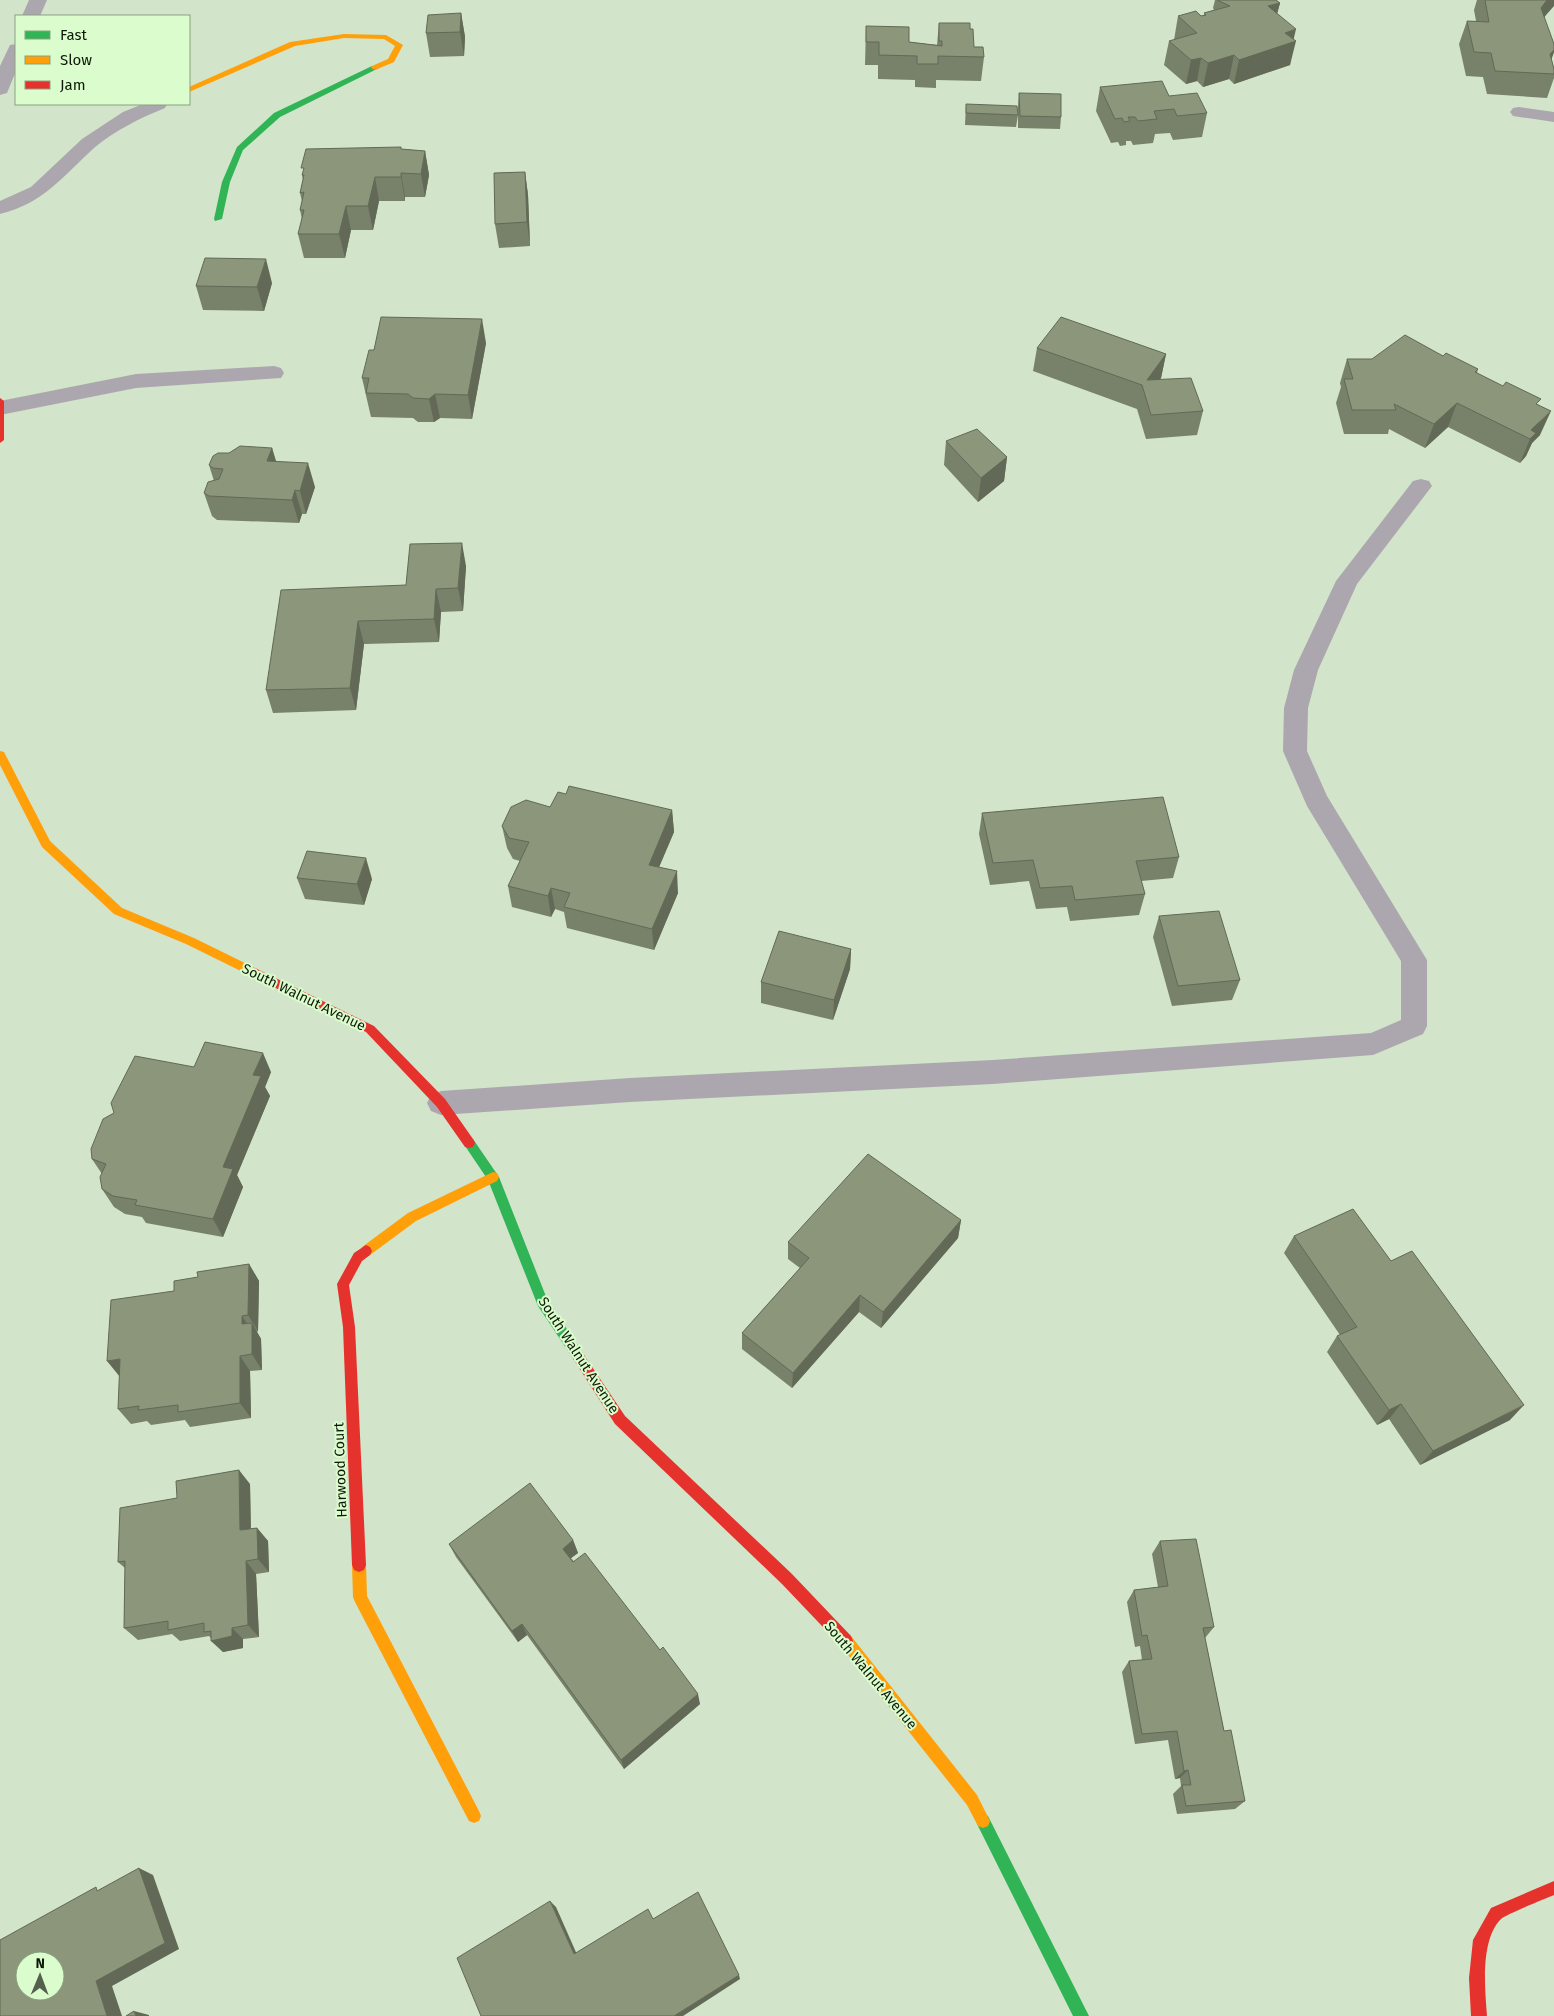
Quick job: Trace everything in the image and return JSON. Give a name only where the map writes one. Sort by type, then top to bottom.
[{"type":"street","points":[[31,15],[38,0]]},
{"type":"street","points":[[190,90],[293,44],[344,36],[386,37],[399,45],[391,60],[278,115],[240,149],[226,182],[218,219]]},
{"type":"street","points":[[0,89],[15,52]]},
{"type":"street","points":[[0,208],[38,191],[89,143],[130,116],[156,105]]},
{"type":"street","points":[[0,401],[0,440]]},
{"type":"street","name":"South Walnut Avenue","points":[[0,755],[46,844],[118,911],[190,941],[370,1029],[441,1103],[493,1177],[542,1302],[620,1420],[787,1579],[849,1644],[972,1800],[1081,2016]]},
{"type":"street","name":"Harwood Court","points":[[474,1816],[360,1597],[349,1327],[343,1284],[358,1257],[412,1217],[493,1177]]},
{"type":"street","points":[[1479,2016],[1477,1978],[1481,1940],[1496,1913],[1554,1888]]},
{"type":"lane","points":[[1519,112],[1554,117]]},
{"type":"lane","points":[[0,408],[136,381],[274,373]]},
{"type":"lane","points":[[441,1103],[630,1090],[993,1072],[1373,1044],[1414,1026],[1414,960],[1316,799],[1295,751],[1296,708],[1306,670],[1346,581],[1421,486]]},
{"type":"building","points":[[1217,0],[1276,0],[1280,3],[1268,6],[1296,29],[1285,33],[1296,41],[1239,60],[1234,55],[1208,63],[1201,58],[1191,60],[1169,41],[1197,33],[1178,16],[1196,11],[1201,16],[1206,15],[1204,13],[1230,6]]},
{"type":"building","points":[[1485,0],[1547,0],[1541,8],[1554,44],[1554,50],[1550,54],[1554,74],[1495,71],[1491,53],[1474,52],[1467,21],[1489,22]]},
{"type":"building","points":[[461,13],[460,32],[426,33],[428,15]]},
{"type":"building","points":[[939,23],[970,23],[970,29],[973,29],[974,47],[983,47],[984,57],[938,56],[938,64],[917,64],[917,56],[879,55],[879,42],[866,42],[866,26],[909,27],[909,42],[942,46],[942,41],[939,41]]},
{"type":"building","points":[[1162,81],[1169,96],[1197,93],[1207,113],[1177,116],[1174,109],[1154,111],[1157,119],[1138,121],[1135,117],[1128,117],[1130,121],[1124,122],[1122,118],[1115,119],[1100,87]]},
{"type":"building","points":[[1019,93],[1061,94],[1061,117],[1020,116]]},
{"type":"building","points":[[966,104],[1017,106],[1018,115],[966,113]]},
{"type":"building","points":[[401,147],[401,149],[425,151],[421,174],[401,173],[401,177],[375,177],[368,206],[346,206],[339,234],[298,234],[304,210],[300,210],[304,192],[300,193],[304,175],[302,175],[304,168],[301,168],[306,149]]},
{"type":"building","points":[[525,172],[527,222],[495,224],[494,173]]},
{"type":"building","points":[[205,258],[266,259],[257,287],[196,286]]},
{"type":"building","points":[[381,317],[482,319],[468,395],[435,394],[429,399],[413,398],[408,394],[366,393],[369,378],[362,378],[369,350],[374,350]]},
{"type":"building","points":[[1061,317],[1166,354],[1147,380],[1191,378],[1203,411],[1151,415],[1142,385],[1037,348]]},
{"type":"building","points":[[1405,335],[1443,356],[1446,353],[1478,369],[1475,372],[1503,386],[1506,382],[1541,399],[1536,404],[1551,411],[1531,430],[1536,433],[1530,439],[1457,403],[1434,424],[1394,404],[1396,410],[1352,410],[1344,379],[1353,379],[1347,359],[1372,359]]},
{"type":"building","points":[[977,429],[1007,457],[981,478],[946,441]]},
{"type":"building","points":[[240,446],[272,448],[267,461],[308,463],[300,491],[295,490],[292,500],[209,496],[204,493],[208,482],[219,479],[223,469],[213,468],[209,465],[213,456],[218,453],[229,453]]},
{"type":"building","points":[[462,543],[458,588],[436,589],[434,619],[358,621],[350,688],[266,690],[281,590],[406,585],[410,544]]},
{"type":"building","points":[[569,786],[672,810],[649,865],[677,871],[652,929],[564,907],[570,893],[551,888],[548,896],[508,886],[529,842],[509,838],[502,826],[511,807],[526,800],[550,807],[558,792],[566,794]]},
{"type":"building","points":[[1163,797],[1179,857],[1136,861],[1145,894],[1075,900],[1072,886],[1040,888],[1033,860],[993,863],[982,813]]},
{"type":"building","points":[[307,851],[366,858],[357,884],[297,878]]},
{"type":"building","points":[[1219,911],[1240,980],[1178,986],[1159,916]]},
{"type":"building","points":[[779,931],[851,949],[834,1000],[761,982]]},
{"type":"building","points":[[205,1042],[263,1053],[253,1075],[261,1076],[223,1167],[233,1169],[213,1219],[135,1205],[137,1200],[113,1196],[102,1189],[100,1177],[106,1164],[92,1159],[91,1149],[103,1119],[114,1113],[111,1103],[135,1056],[194,1067]]},
{"type":"building","points":[[868,1154],[961,1220],[883,1312],[860,1295],[793,1373],[742,1333],[809,1258],[788,1242]]},
{"type":"building","points":[[1353,1209],[1391,1261],[1412,1251],[1524,1405],[1433,1451],[1401,1404],[1389,1410],[1337,1336],[1357,1327],[1294,1236]]},
{"type":"building","points":[[249,1264],[248,1315],[242,1316],[242,1324],[252,1323],[252,1354],[240,1356],[240,1403],[178,1412],[178,1405],[138,1410],[139,1406],[118,1409],[120,1359],[107,1361],[111,1300],[174,1291],[174,1281],[198,1277],[197,1272]]},
{"type":"building","points":[[239,1470],[240,1530],[257,1528],[258,1559],[246,1561],[248,1625],[232,1628],[232,1636],[211,1641],[211,1631],[204,1632],[204,1623],[168,1630],[168,1621],[124,1628],[125,1561],[118,1562],[120,1508],[177,1498],[176,1481]]},
{"type":"building","points":[[530,1483],[573,1540],[563,1549],[573,1562],[585,1553],[660,1650],[663,1647],[698,1694],[621,1760],[522,1624],[512,1631],[449,1544]]},
{"type":"building","points":[[1196,1539],[1214,1627],[1203,1628],[1224,1731],[1231,1730],[1245,1801],[1186,1806],[1182,1785],[1191,1785],[1188,1770],[1184,1771],[1177,1731],[1142,1734],[1129,1661],[1152,1659],[1147,1635],[1142,1636],[1134,1590],[1168,1586],[1160,1541]]},
{"type":"building","points":[[139,1868],[165,1943],[96,1981],[107,2016],[0,2016],[0,1940],[96,1887],[97,1891]]},
{"type":"building","points":[[698,1892],[739,1975],[674,2016],[481,2016],[457,1958],[550,1901],[574,1954],[648,1909],[653,1919]]},
{"type":"building","points":[[134,2011],[136,2016],[126,2016]]},
{"type":"traffic: fast","points":[[218,219],[226,182],[240,149],[277,115],[375,68]]},
{"type":"traffic: fast","points":[[469,1143],[493,1177],[542,1302],[578,1356]]},
{"type":"traffic: fast","points":[[983,1821],[1081,2016]]},
{"type":"traffic: slow","points":[[190,90],[293,44],[344,36],[386,37],[399,45],[391,60],[375,68]]},
{"type":"traffic: slow","points":[[0,755],[46,844],[118,911],[190,941],[255,973]]},
{"type":"traffic: slow","points":[[366,1251],[412,1217],[493,1177]]},
{"type":"traffic: slow","points":[[359,1565],[360,1597],[474,1816]]},
{"type":"traffic: slow","points":[[846,1641],[972,1800],[983,1821]]},
{"type":"traffic: jam","points":[[0,401],[0,440]]},
{"type":"traffic: jam","points":[[255,973],[370,1029],[441,1103],[469,1143]]},
{"type":"traffic: jam","points":[[359,1565],[349,1327],[343,1284],[358,1257],[366,1251]]},
{"type":"traffic: jam","points":[[578,1356],[620,1420],[787,1579],[846,1641]]},
{"type":"traffic: jam","points":[[1479,2016],[1477,1978],[1481,1940],[1496,1913],[1554,1888]]}]
